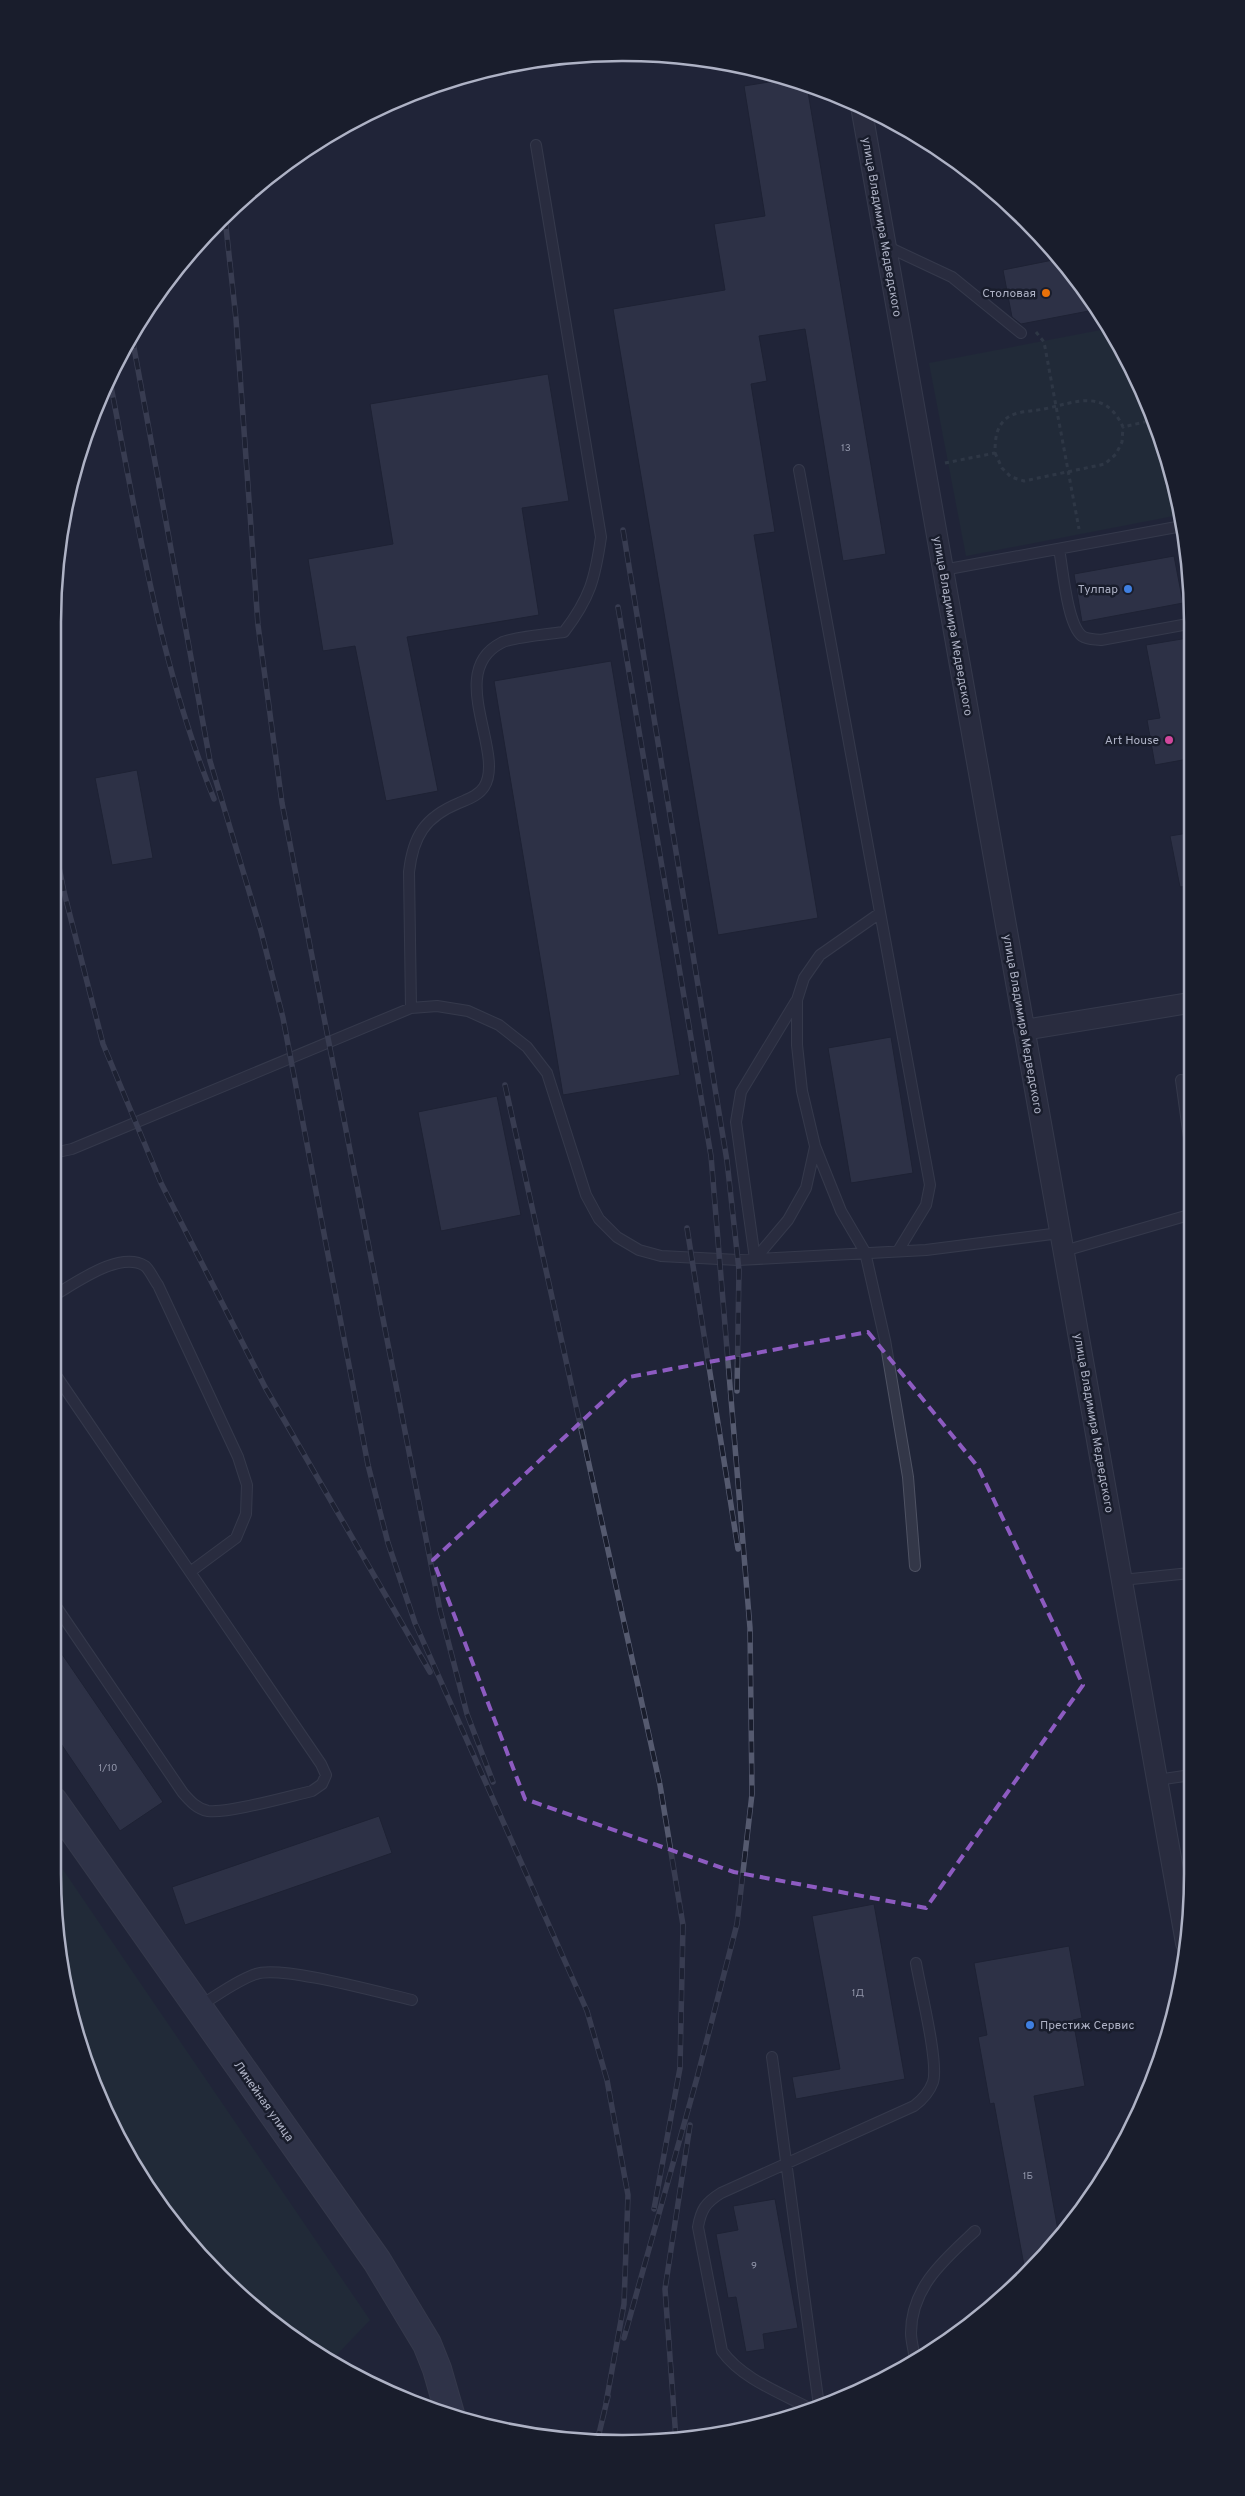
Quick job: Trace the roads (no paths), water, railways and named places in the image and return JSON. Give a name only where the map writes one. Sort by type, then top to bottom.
[{"type":"street","name":"улица Владимира Медведского","points":[[863,115],[1182,1920]]},
{"type":"street","points":[[1024,1030],[1184,1004]]},
{"type":"street","name":"Линейная улица","points":[[61,1812],[388,2279],[427,2344],[440,2377],[448,2407]]},
{"type":"lane","points":[[411,1008],[409,872],[412,850],[421,831],[430,820],[441,812],[472,798],[483,789],[490,775],[476,687],[479,670],[487,655],[501,642],[564,632],[582,609],[595,579],[601,537],[536,145]]},
{"type":"lane","points":[[886,246],[952,277],[1020,333]]},
{"type":"lane","points":[[799,470],[930,1185],[926,1205],[898,1251]]},
{"type":"lane","points":[[943,570],[1175,527]]},
{"type":"lane","points":[[1059,549],[1073,623],[1081,635],[1088,639],[1101,640],[1184,625]]},
{"type":"lane","points":[[755,1259],[736,1122],[741,1092],[797,1000],[804,978],[820,955],[880,913]]},
{"type":"lane","points":[[797,1000],[797,1045],[802,1091],[815,1146],[841,1211],[866,1252],[896,1396],[908,1477],[915,1566]]},
{"type":"lane","points":[[61,1151],[81,1146],[411,1008],[437,1006],[468,1011],[499,1025],[527,1047],[547,1073],[586,1195],[599,1219],[617,1237],[639,1250],[661,1256],[755,1259],[1062,1242],[1184,1216]]},
{"type":"lane","points":[[1182,1080],[1184,1097]]},
{"type":"lane","points":[[755,1259],[788,1220],[806,1188],[815,1146]]},
{"type":"lane","points":[[61,1292],[114,1263],[131,1260],[146,1267],[158,1285],[238,1457],[247,1485],[246,1514],[236,1538],[190,1572]]},
{"type":"lane","points":[[61,1383],[321,1764],[326,1775],[322,1784],[312,1791],[223,1810],[208,1811],[194,1805],[183,1793],[61,1614]]},
{"type":"lane","points":[[1122,1580],[1184,1574]]},
{"type":"lane","points":[[1157,1780],[1184,1776]]},
{"type":"lane","points":[[803,2405],[731,2364],[722,2352],[698,2228],[700,2213],[707,2202],[914,2106],[925,2096],[933,2082],[933,2059],[916,1963]]},
{"type":"lane","points":[[198,2006],[255,1974],[267,1972],[283,1972],[412,2000]]},
{"type":"lane","points":[[772,2057],[818,2399]]},
{"type":"lane","points":[[914,2353],[911,2333],[916,2303],[928,2278],[975,2231]]},
{"type":"railway","points":[[226,226],[236,319],[258,625],[282,803],[440,1610],[467,1714],[493,1782]]},
{"type":"railway","points":[[134,346],[210,761],[261,931],[283,1018],[368,1465],[388,1543],[415,1623],[587,2011],[607,2080],[628,2195],[624,2304],[606,2403]]},
{"type":"railway","points":[[112,390],[140,537],[164,643],[178,696],[214,799]]},
{"type":"railway","points":[[623,530],[727,1161],[739,1270],[737,1391]]},
{"type":"railway","points":[[618,607],[711,1156],[750,1628],[752,1794],[737,1924],[697,2078],[624,2338]]},
{"type":"railway","points":[[61,877],[103,1044],[161,1183],[265,1387],[430,1672]]},
{"type":"railway","points":[[505,1085],[660,1785],[683,1925],[680,2068],[654,2209]]},
{"type":"railway","points":[[687,1228],[738,1549]]},
{"type":"railway","points":[[676,2432],[665,2289],[690,2125]]},
{"type":"railway","points":[[599,2434],[608,2396]]},
{"type":"place","name":"Столовая","points":[[1046,293]]},
{"type":"place","name":"Тулпар","points":[[1128,589]]},
{"type":"place","name":"Art House","points":[[1169,740]]},
{"type":"place","name":"Престиж Сервис","points":[[1030,2025]]}]
